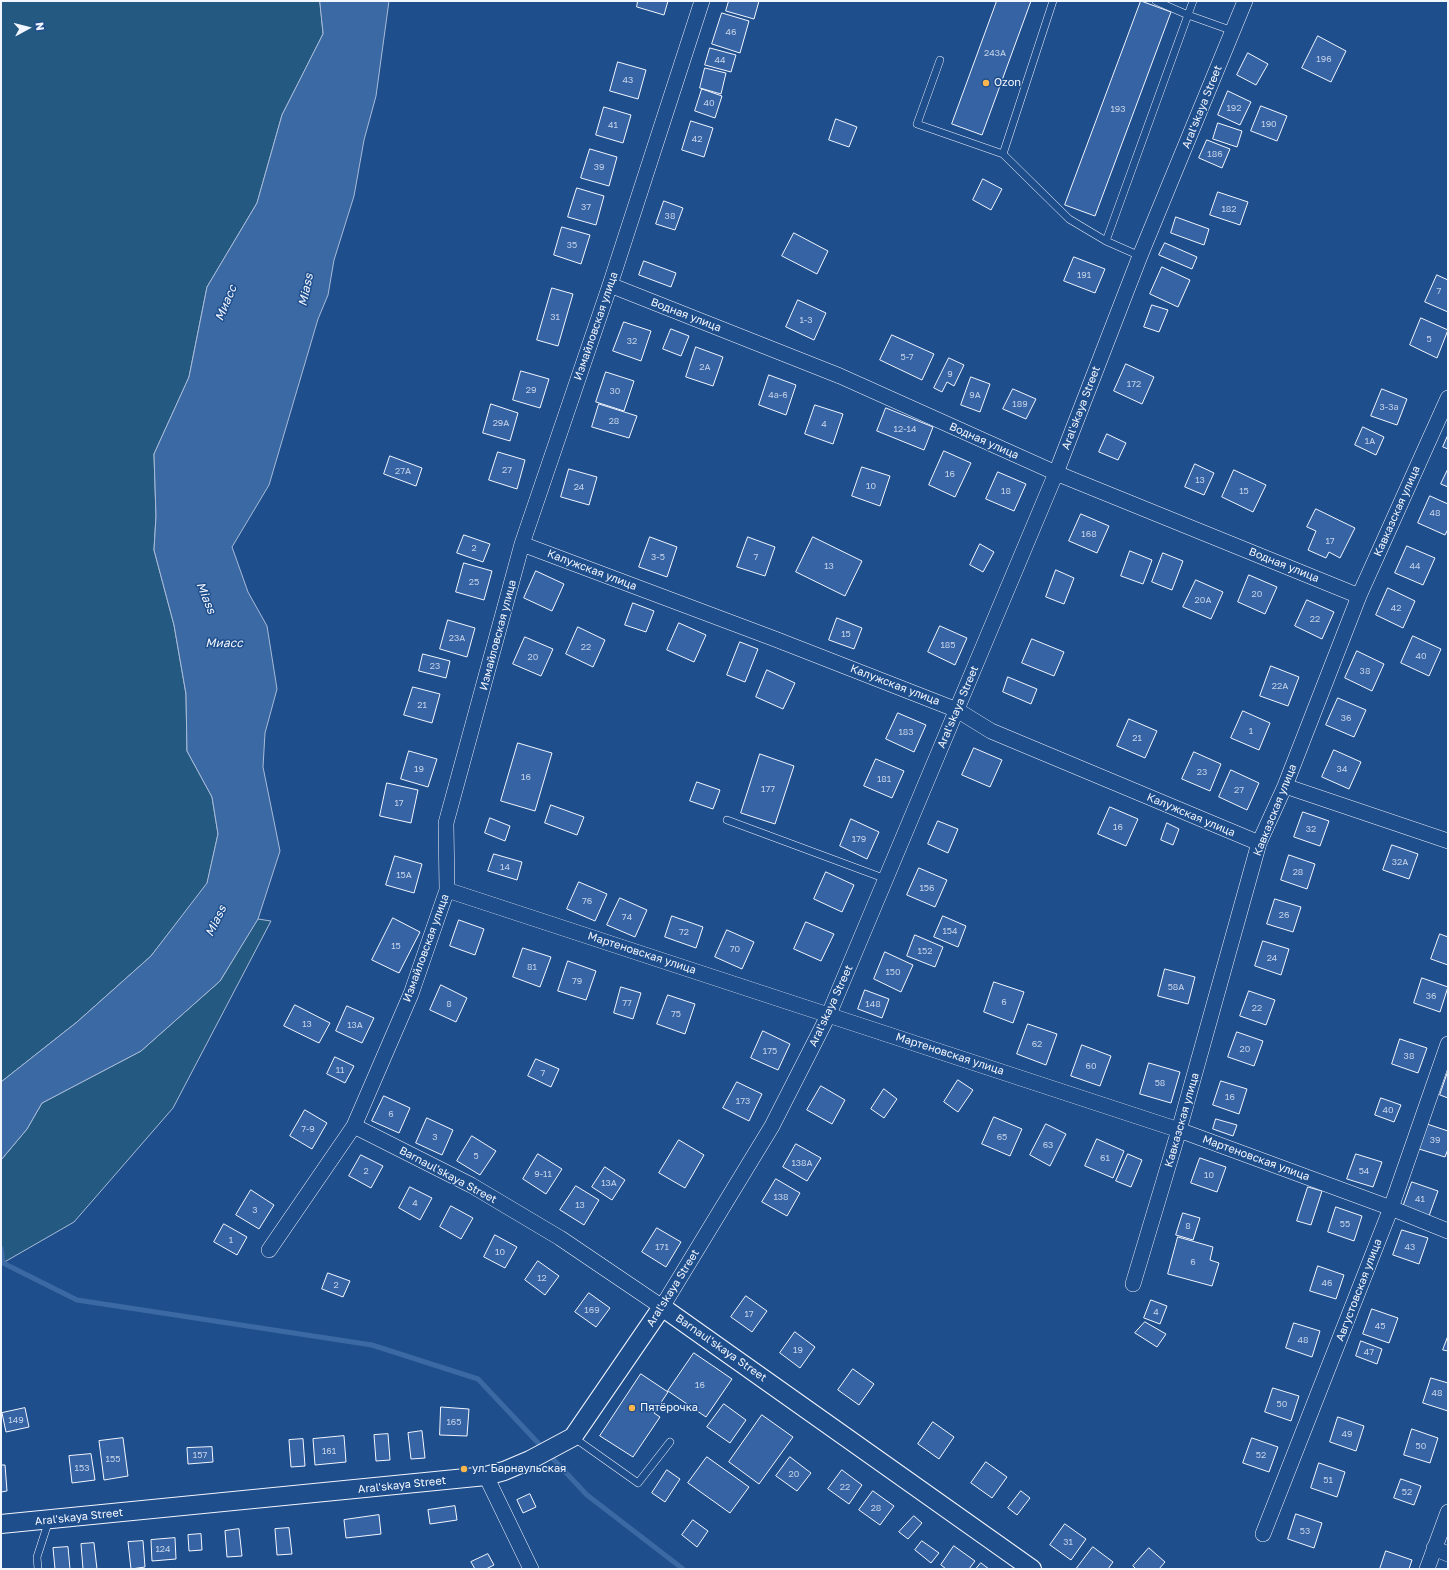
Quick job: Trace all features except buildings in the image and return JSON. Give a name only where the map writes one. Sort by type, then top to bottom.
[{"type":"street","name":"Измайловская улица","points":[[269,1250],[354,1126],[411,994],[447,890],[446,823],[522,544],[610,285],[702,1]]},
{"type":"street","name":"Aral'skaya Street","points":[[1,1524],[486,1476],[504,1471],[530,1460],[567,1441],[662,1306],[772,1126],[830,1014],[1056,473],[1140,256],[1245,1]]},
{"type":"street","name":"Водная улица","points":[[610,285],[840,376],[1056,473],[1359,596]]},
{"type":"street","name":"Кавказская улица","points":[[1133,1284],[1179,1130],[1259,843],[1285,786],[1359,596],[1448,398]]},
{"type":"street","name":"Калужская улица","points":[[522,544],[775,639],[957,710],[991,731],[1259,843]]},
{"type":"street","points":[[1285,786],[1448,841]]},
{"type":"street","name":"Мартеновская улица","points":[[447,890],[830,1014],[1179,1130],[1391,1208],[1448,1231]]},
{"type":"street","name":"Августовская улица","points":[[1263,1534],[1391,1208],[1448,1044]]},
{"type":"street","name":"Barnaul'skaya Street","points":[[354,1126],[476,1188],[560,1238],[662,1306],[1032,1569]]},
{"type":"street","points":[[486,1476],[531,1569]]},
{"type":"street","points":[[1427,1569],[1441,1551],[1448,1512]]},
{"type":"lane","points":[[1003,154],[1053,1]]},
{"type":"lane","points":[[1156,1],[1188,15],[1233,31]]},
{"type":"lane","points":[[1106,240],[1193,1]]},
{"type":"lane","points":[[940,60],[917,124],[1003,154],[1069,219],[1106,240],[1140,256]]},
{"type":"lane","points":[[727,820],[886,878]]},
{"type":"lane","points":[[567,1441],[638,1483],[670,1442]]},
{"type":"lane","points":[[38,1569],[37,1557],[49,1520]]},
{"type":"shaded area","points":[[1,1],[320,1],[323,34],[282,115],[257,203],[207,287],[189,377],[154,454],[156,516],[154,550],[174,625],[186,694],[187,751],[212,797],[218,834],[207,884],[151,956],[77,1022],[1,1082]]},
{"type":"shaded area","points":[[258,919],[271,921],[173,1108],[74,1222],[1,1264],[1,1160],[27,1129],[42,1103],[141,1051],[220,981]]},
{"type":"water","name":"Миасс","points":[[320,1],[389,1],[376,96],[364,140],[354,196],[334,260],[328,295],[318,319],[269,485],[232,547],[248,592],[267,626],[277,689],[265,733],[263,767],[280,851],[258,919],[220,981],[141,1051],[42,1103],[27,1129],[1,1160],[1,1082],[77,1022],[151,956],[207,883],[218,834],[212,797],[187,751],[186,694],[174,625],[154,550],[156,516],[154,454],[189,377],[207,287],[257,203],[282,115],[323,34]]},
{"type":"waterway","points":[[1,1248],[3,1263],[77,1300],[372,1345],[478,1379],[587,1495],[683,1569]]},
{"type":"place","name":"Ozon","points":[[986,83]]},
{"type":"place","name":"Пятёрочка","points":[[632,1408]]},
{"type":"place","name":"ул. Барнаульская","points":[[464,1469]]},
{"type":"water label","name":"Miass","points":[[306,290]]},
{"type":"water label","name":"Miass","points":[[206,598]]},
{"type":"water label","name":"Miass","points":[[216,921]]}]
